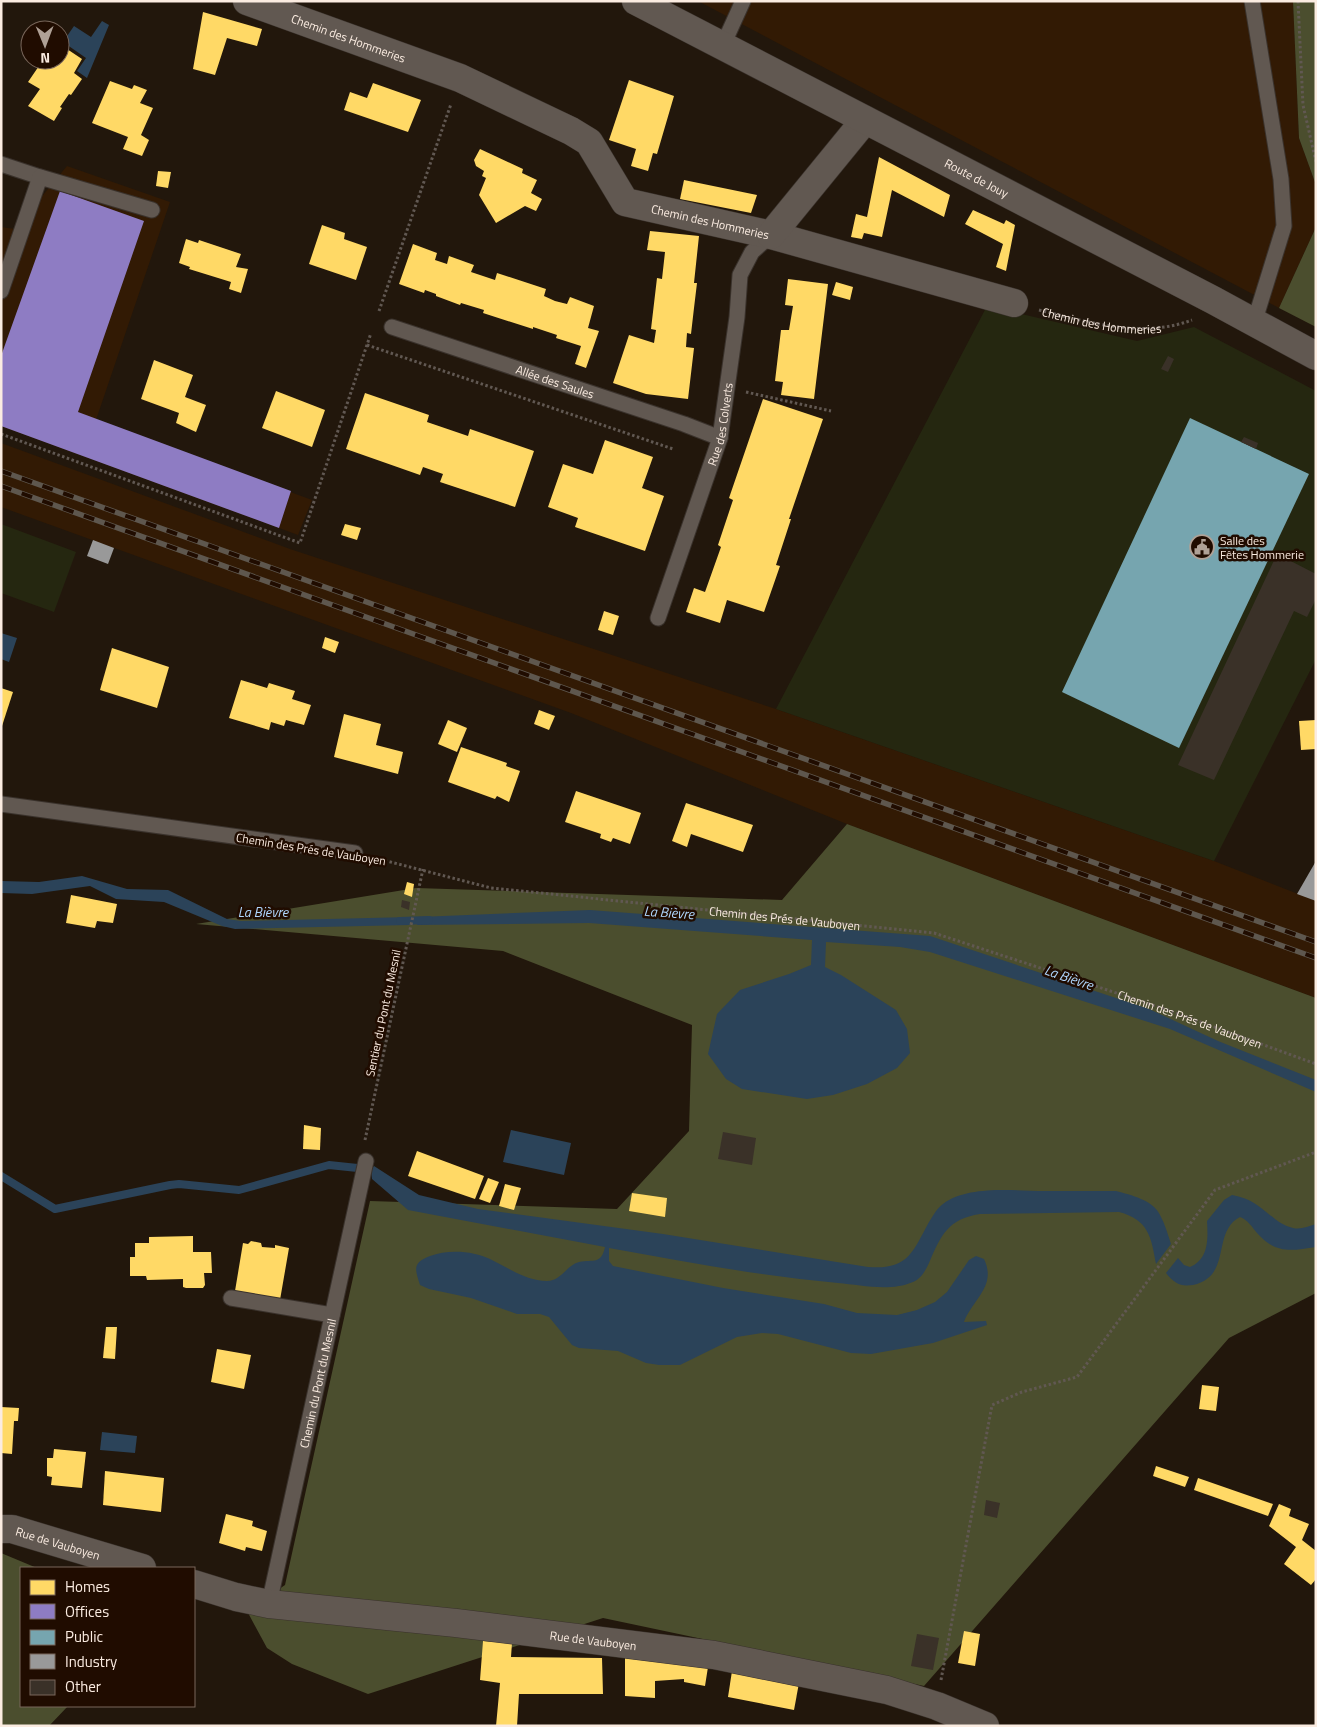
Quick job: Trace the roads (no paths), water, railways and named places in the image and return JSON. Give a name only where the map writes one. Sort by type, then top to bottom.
[{"type":"street","name":"Chemin des Hommeries","points":[[247,1],[460,78],[570,131],[589,142],[625,202],[771,235],[1014,303]]},
{"type":"street","name":"Route de Jouy","points":[[636,1],[1213,300],[1316,356]]},
{"type":"street","points":[[771,235],[865,120]]},
{"type":"street","name":"Rue de Vauboyen","points":[[1,1528],[12,1529],[139,1567]]},
{"type":"street","name":"Rue de Vauboyen","points":[[195,1584],[236,1597],[269,1604],[456,1623],[714,1655],[887,1690],[937,1706],[985,1726]]},
{"type":"lane","points":[[723,45],[743,1]]},
{"type":"lane","points":[[1252,1],[1281,178],[1284,226],[1254,323]]},
{"type":"lane","points":[[1,164],[152,210]]},
{"type":"lane","points":[[1,291],[40,176]]},
{"type":"lane","name":"Rue des Colverts","points":[[658,618],[720,438],[737,316],[740,275],[752,252],[771,235]]},
{"type":"lane","name":"Allée des Saules","points":[[392,327],[684,424],[720,438]]},
{"type":"lane","name":"Chemin des Prés de Vauboyen","points":[[1,804],[355,853]]},
{"type":"lane","name":"Chemin du Pont du Mesnil","points":[[269,1604],[364,1167]]},
{"type":"lane","points":[[231,1298],[332,1315]]},
{"type":"water","points":[[102,21],[109,25],[87,78],[77,71],[86,58],[70,47],[70,32],[74,26],[91,37]]},
{"type":"water","points":[[1,633],[17,638],[9,662],[1,659]]},
{"type":"water","points":[[82,876],[127,889],[168,890],[227,919],[241,921],[411,917],[409,925],[235,929],[222,926],[164,902],[116,899],[90,886],[32,894],[1,893],[1,881],[39,882]]},
{"type":"water","points":[[590,910],[930,936],[1149,1009],[1218,1041],[1316,1080],[1316,1092],[1170,1029],[930,952],[900,947],[826,942],[825,967],[896,1010],[907,1029],[910,1053],[897,1068],[867,1084],[833,1095],[807,1099],[742,1089],[726,1079],[708,1054],[717,1014],[740,990],[811,965],[812,940],[589,923],[417,925],[419,917]]},
{"type":"water","points":[[511,1130],[571,1143],[564,1175],[503,1162]]},
{"type":"water","points":[[374,1166],[419,1195],[478,1209],[663,1234],[868,1267],[892,1266],[907,1257],[918,1243],[935,1212],[943,1204],[965,1194],[992,1190],[1116,1191],[1128,1194],[1147,1202],[1157,1210],[1171,1244],[1156,1264],[1150,1238],[1143,1225],[1129,1215],[1119,1212],[980,1214],[969,1216],[953,1224],[942,1237],[925,1271],[919,1278],[913,1282],[895,1287],[866,1286],[752,1273],[609,1248],[609,1261],[613,1266],[723,1288],[824,1304],[857,1313],[897,1315],[917,1310],[935,1302],[947,1292],[969,1260],[976,1256],[984,1259],[988,1277],[986,1285],[964,1322],[986,1321],[987,1325],[933,1343],[871,1354],[851,1353],[778,1334],[762,1333],[737,1337],[680,1365],[659,1365],[646,1363],[618,1351],[579,1348],[572,1345],[549,1317],[540,1314],[517,1314],[471,1298],[429,1289],[420,1285],[416,1267],[420,1261],[445,1252],[461,1252],[484,1256],[532,1279],[547,1281],[560,1276],[571,1266],[579,1262],[599,1259],[605,1247],[408,1210],[372,1179],[371,1170]]},
{"type":"water","points":[[1232,1195],[1251,1201],[1279,1222],[1293,1228],[1316,1224],[1316,1247],[1291,1250],[1277,1248],[1264,1240],[1248,1222],[1240,1217],[1231,1224],[1226,1233],[1218,1263],[1213,1273],[1205,1280],[1193,1285],[1181,1285],[1175,1282],[1166,1273],[1178,1258],[1184,1265],[1190,1267],[1201,1259],[1206,1248],[1207,1221],[1224,1200]]},
{"type":"water","points":[[102,1432],[137,1436],[135,1453],[100,1450]]},
{"type":"waterway","name":"La Bièvre","points":[[400,921],[429,920]]},
{"type":"waterway","points":[[1,1176],[55,1209],[170,1185],[179,1184],[239,1190],[329,1165],[367,1169]]},
{"type":"railway","points":[[1,471],[1316,942]]},
{"type":"railway","points":[[1,486],[1316,958]]},
{"type":"place","name":"Salle des Fêtes Hommerie","points":[[1202,547]]}]
